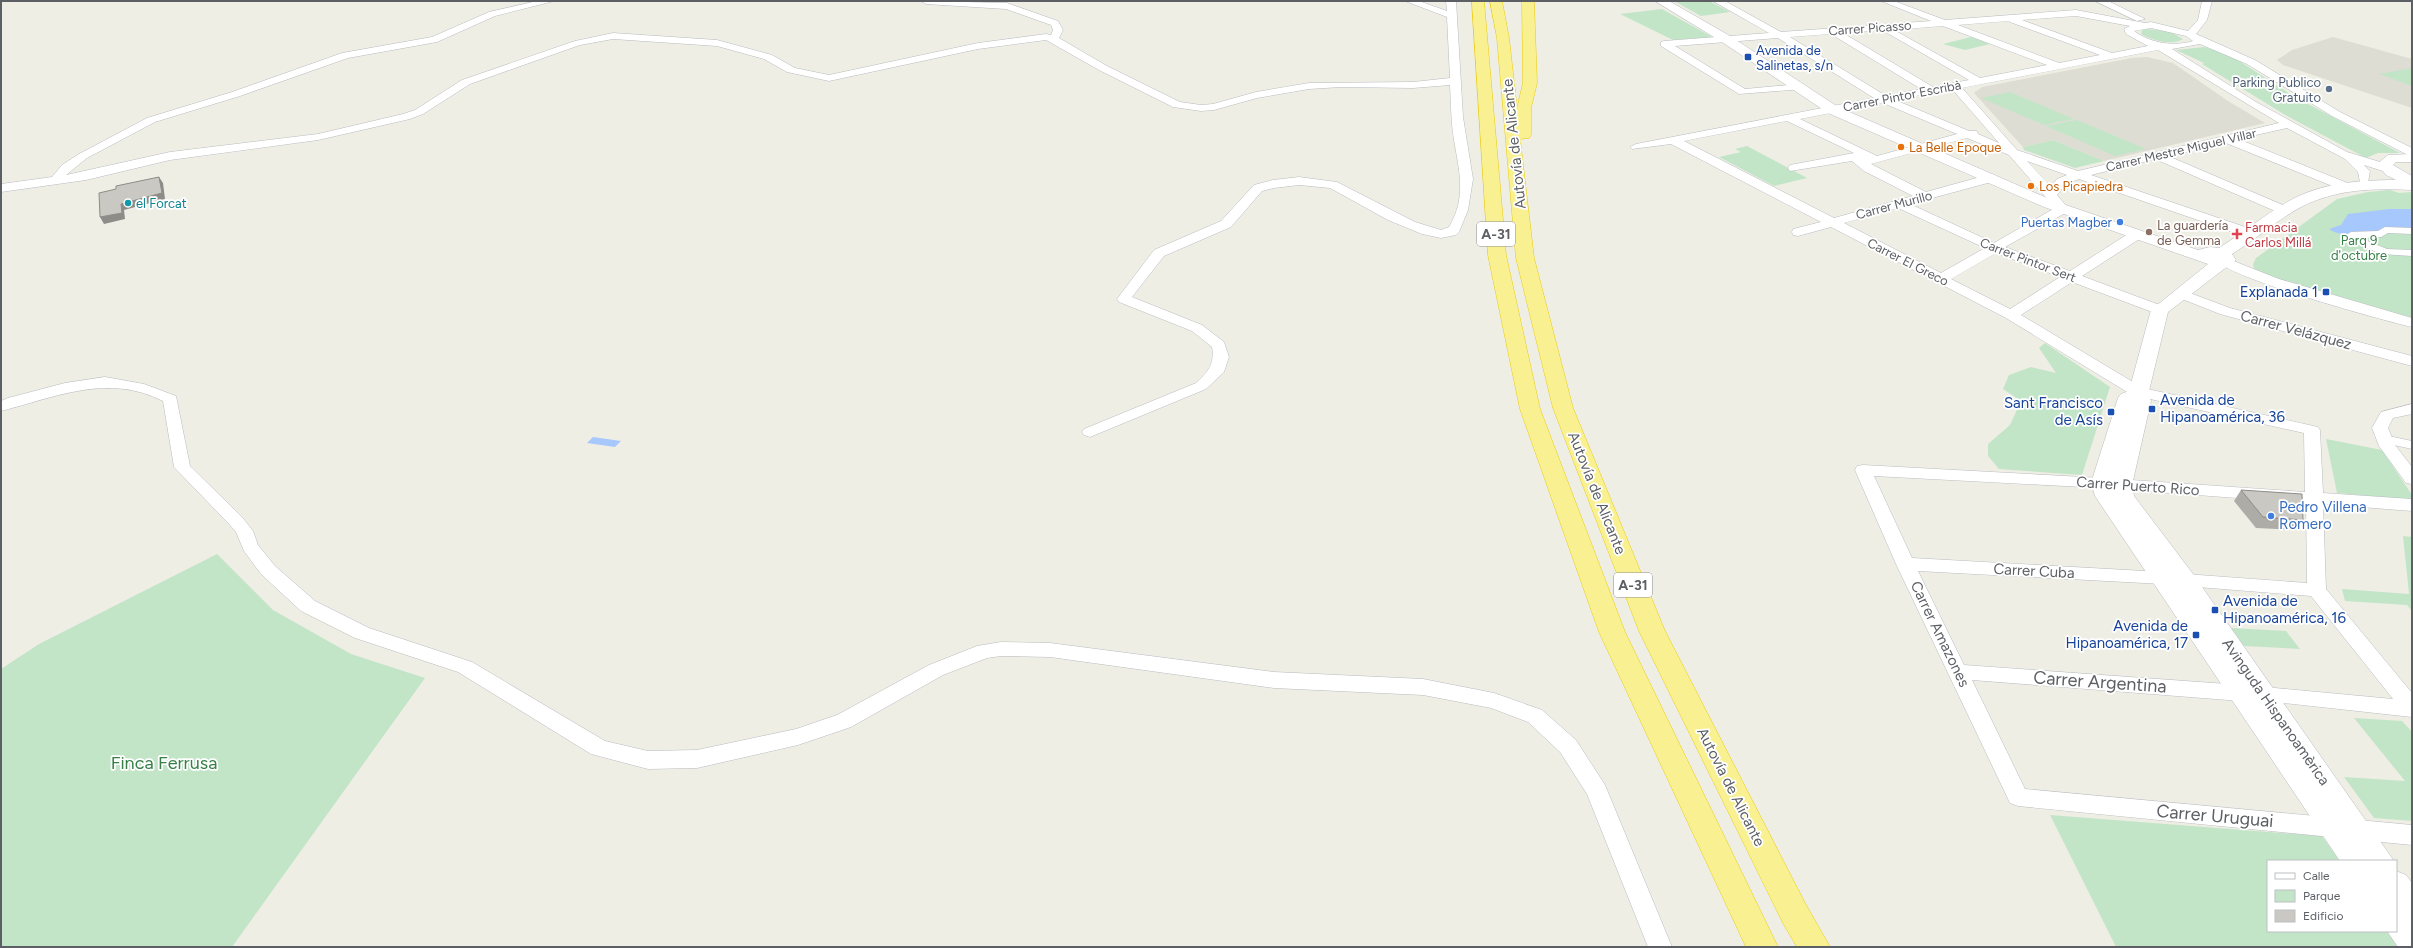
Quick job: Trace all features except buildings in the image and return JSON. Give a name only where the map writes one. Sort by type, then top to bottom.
[{"type":"highway","name":"Autovía de Alicante","points":[[1478,1],[1497,255],[1530,409],[1612,632],[1762,947]]},
{"type":"highway","name":"Autovía de Alicante","points":[[1496,1],[1503,38],[1525,258],[1563,408],[1652,631],[1794,913],[1814,947]]},
{"type":"highway","points":[[1515,157],[1524,145],[1524,108],[1530,83],[1528,1]]},
{"type":"street","points":[[55,181],[66,168],[83,156],[152,120],[236,94],[346,55],[434,40],[492,14],[549,1]]},
{"type":"street","points":[[926,1],[1007,6],[1055,23],[1058,30],[1054,39]]},
{"type":"street","points":[[1410,1],[1452,16]]},
{"type":"street","points":[[1090,432],[1201,386],[1216,372],[1221,357],[1219,345],[1197,328],[1124,299],[1159,253],[1226,224],[1258,188],[1284,182],[1317,182],[1333,185],[1420,230],[1437,234],[1451,232],[1456,228],[1461,216],[1467,184],[1459,138],[1451,1]]},
{"type":"street","points":[[1661,1],[1726,39],[1833,110],[1920,148],[2063,209],[2136,235],[2219,259],[2238,269],[2274,282],[2412,323]]},
{"type":"street","points":[[1718,1],[1779,35],[1885,100],[2016,153],[2252,234]]},
{"type":"street","points":[[1886,1],[2062,67]]},
{"type":"street","points":[[2100,1],[2146,25],[2193,37],[2251,62],[2336,114],[2412,153]]},
{"type":"street","points":[[2160,45],[2190,45],[2196,43],[2193,37],[2202,22],[2207,1]]},
{"type":"street","name":"Carrer Picasso","points":[[1799,87],[1743,92],[1664,44],[2076,13],[2146,25]]},
{"type":"street","points":[[2007,18],[2112,56]]},
{"type":"street","points":[[2146,25],[2129,29],[2129,32],[2133,36],[2160,45],[2190,62],[2252,104],[2349,157],[2386,169],[2412,183]]},
{"type":"street","points":[[1883,27],[1980,82]]},
{"type":"street","points":[[1832,31],[1932,91]]},
{"type":"street","points":[[1,188],[86,176],[170,156],[318,137],[406,117],[419,112],[466,82],[592,39],[613,36],[717,43],[768,57],[791,70],[812,76],[829,78],[978,46],[1031,38],[1054,39],[1103,68],[1177,105],[1200,108],[1214,107],[1256,95],[1309,86],[1341,84],[1413,85],[1455,81]]},
{"type":"street","name":"Carrer Pintor Escribà","points":[[1636,148],[1955,86],[2062,67],[2160,45]]},
{"type":"street","points":[[2129,53],[2154,54],[2190,62]]},
{"type":"street","points":[[1955,86],[2016,153],[2063,209]]},
{"type":"street","points":[[1788,118],[1864,159],[1868,168],[1925,196]]},
{"type":"street","name":"Carrer Mestre Miguel Villar","points":[[2051,195],[2061,182],[2079,174],[2289,124]]},
{"type":"street","points":[[1794,168],[1832,160],[1864,159],[1920,148],[1993,128]]},
{"type":"street","points":[[2227,139],[2346,187],[2378,171],[2386,169]]},
{"type":"street","name":"Carrer El Greco","points":[[1673,140],[2011,315],[2138,394],[2312,430],[2314,499]]},
{"type":"street","points":[[2158,156],[2286,211]]},
{"type":"street","points":[[2349,157],[2364,170],[2364,179]]},
{"type":"street","points":[[2386,169],[2384,164],[2386,161],[2412,158]]},
{"type":"street","name":"Carrer Murillo","points":[[1798,232],[1991,178]]},
{"type":"street","points":[[2111,484],[2141,401],[2138,394],[2160,310],[2182,294],[2219,259],[2252,234],[2286,211],[2319,193],[2346,187],[2412,183]]},
{"type":"street","name":"Carrer Pintor Sert","points":[[1899,204],[1994,248],[2160,310]]},
{"type":"street","points":[[1942,278],[2063,209]]},
{"type":"street","points":[[2412,231],[2392,229],[2385,230],[2381,234],[2351,235],[2352,238],[2385,252],[2412,253]]},
{"type":"street","points":[[2011,315],[2136,235]]},
{"type":"street","name":"Carrer Velázquez","points":[[2182,294],[2225,311],[2412,361]]},
{"type":"street","points":[[1,406],[50,391],[107,382],[160,393],[170,399],[182,467],[236,521],[244,531],[250,547],[268,570],[308,606],[362,633],[464,667],[599,748],[648,760],[696,759],[798,737],[844,721],[936,670],[984,651],[1001,649],[1050,650],[1274,680],[1423,687],[1494,701],[1535,716],[1568,746],[1597,791],[1660,947]]},
{"type":"street","points":[[2412,409],[2387,415],[2380,428],[2384,439],[2412,479]]},
{"type":"street","points":[[2384,439],[2412,445]]},
{"type":"street","name":"Carrer Puerto Rico","points":[[1863,470],[2111,484],[2412,505]]},
{"type":"street","name":"Carrer Amazones","points":[[1863,470],[1905,564],[1959,672],[2018,797]]},
{"type":"street","name":"Avinguda Hispanoamèrica","points":[[2111,484],[2124,497],[2241,693],[2355,860]]},
{"type":"street","points":[[2314,499],[2317,590],[2412,708]]},
{"type":"street","name":"Carrer Cuba","points":[[1905,564],[2174,579],[2317,590]]},
{"type":"street","name":"Avinguda Hispanoamèrica","points":[[2174,579],[2264,695],[2379,860]]},
{"type":"street","name":"Carrer Argentina","points":[[1959,672],[2241,693]]},
{"type":"street","points":[[2264,695],[2412,708]]},
{"type":"street","name":"Carrer Uruguai","points":[[2018,797],[2332,827],[2357,828],[2412,835]]},
{"type":"street","points":[[2397,885],[2412,907]]},
{"type":"street","points":[[2397,920],[2412,942]]},
{"type":"shaded area","points":[[2333,37],[2412,59],[2412,108],[2283,65],[2277,60],[2292,50]]},
{"type":"shaded area","points":[[2147,57],[2173,63],[2228,101],[2265,123],[2104,161],[2053,140],[2023,147],[1974,93],[1982,87],[2132,58]]},
{"type":"green space","points":[[1674,1],[1709,1],[1730,12],[1701,16]]},
{"type":"green space","points":[[1662,9],[1712,37],[1673,40],[1620,14]]},
{"type":"green space","points":[[2148,29],[2171,32],[2183,39],[2168,42],[2156,40],[2141,34],[2142,30]]},
{"type":"green space","points":[[1971,37],[1990,44],[1965,50],[1943,44]]},
{"type":"green space","points":[[2204,47],[2230,55],[2295,97],[2400,153],[2378,153],[2366,158],[2287,116],[2202,64],[2204,63],[2176,50]]},
{"type":"green space","points":[[2412,68],[2412,86],[2379,74]]},
{"type":"green space","points":[[2010,92],[2074,119],[2044,125],[1981,98]]},
{"type":"green space","points":[[2077,120],[2146,149],[2115,156],[2046,126]]},
{"type":"green space","points":[[2053,140],[2104,161],[2075,168],[2024,150],[2023,147]]},
{"type":"green space","points":[[1747,146],[1807,178],[1774,186],[1719,157],[1741,152],[1735,149]]},
{"type":"green space","name":"Parq 9 d'octubre","points":[[2390,190],[2399,193],[2412,192],[2412,318],[2262,274],[2254,269],[2253,264],[2256,258],[2337,199],[2368,192]]},
{"type":"green space","points":[[2045,343],[2110,387],[2082,475],[1999,469],[1988,456],[1988,444],[2010,425],[2021,401],[2003,389],[2009,375],[2031,367],[2056,373],[2039,348]]},
{"type":"green space","points":[[2326,439],[2382,450],[2412,495],[2412,500],[2337,493]]},
{"type":"green space","points":[[2403,536],[2412,537],[2412,611],[2407,605],[2345,601],[2342,589],[2409,594]]},
{"type":"green space","name":"Finca Ferrusa","points":[[217,554],[273,610],[351,654],[425,678],[232,947],[1,947],[1,669],[39,644]]},
{"type":"green space","points":[[2231,628],[2286,631],[2300,649],[2244,646]]},
{"type":"green space","points":[[2354,718],[2402,721],[2412,732],[2412,821],[2374,818],[2344,777],[2405,781]]},
{"type":"green space","points":[[2050,815],[2322,836],[2339,860],[2267,860],[2267,932],[2389,932],[2399,947],[2116,947]]},
{"type":"water","points":[[2389,209],[2412,209],[2412,231],[2345,235],[2336,233],[2329,229],[2341,225],[2348,214]]},
{"type":"water","points":[[593,437],[621,441],[615,447],[587,443]]},
{"type":"place","name":"Avenida de Salinetas, s/n","points":[[1748,57]]},
{"type":"place","name":"Parking Publico Gratuito","points":[[2329,89]]},
{"type":"place","name":"La Belle Epoque","points":[[1901,147]]},
{"type":"place","name":"Los Picapiedra","points":[[2031,186]]},
{"type":"place","name":"el Forcat","points":[[128,203]]},
{"type":"place","name":"Puertas Magber","points":[[2120,222]]},
{"type":"place","name":"La guardería de Gemma","points":[[2149,232]]},
{"type":"place","name":"Farmacia Carlos Millá","points":[[2237,234]]},
{"type":"place","name":"Explanada 1","points":[[2326,292]]},
{"type":"place","name":"Avenida de Hipanoamérica, 36","points":[[2152,409]]},
{"type":"place","name":"Sant Francisco de Asís","points":[[2111,412]]},
{"type":"place","name":"Pedro Villena Romero","points":[[2271,516]]},
{"type":"place","name":"Avenida de Hipanoamérica, 16","points":[[2215,610]]},
{"type":"place","name":"Avenida de Hipanoamérica, 17","points":[[2196,635]]}]
